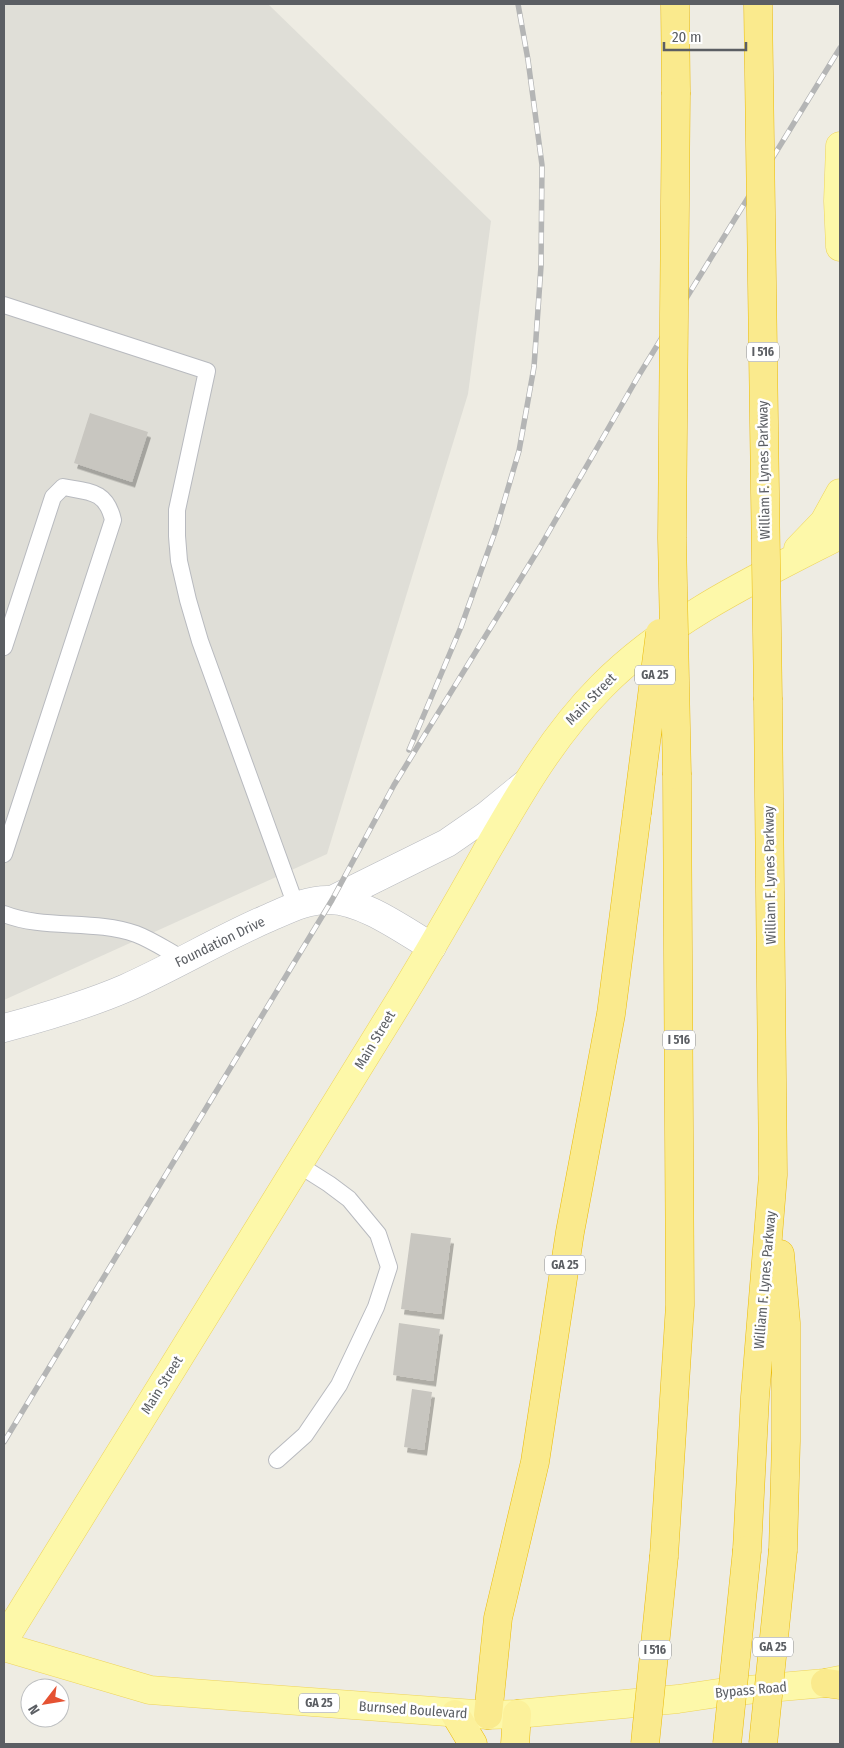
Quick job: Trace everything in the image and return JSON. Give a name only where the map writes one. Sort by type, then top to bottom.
[{"type":"highway","name":"I 516","points":[[645,1744],[664,1556],[680,1304],[677,775],[672,538],[676,4]]},
{"type":"highway","name":"William F. Lynes Parkway","points":[[727,1744],[748,1550],[755,1397],[773,1175],[758,4]]},
{"type":"highway","name":"GA 25","points":[[488,1715],[498,1618],[535,1462],[570,1232],[611,1014],[672,538]]},
{"type":"highway","name":"GA 25","points":[[763,1744],[783,1550],[786,1440],[786,1323],[773,1175]]},
{"type":"highway","points":[[455,1714],[473,1744]]},
{"type":"highway","points":[[515,1744],[517,1714]]},
{"type":"main road","points":[[840,146],[838,200],[840,246]]},
{"type":"main road","points":[[784,565],[824,522],[840,493]]},
{"type":"main road","name":"Main Street","points":[[4,1640],[432,947],[525,784],[571,720],[602,686],[650,644],[723,597],[840,535]]},
{"type":"main road","name":"Burnsed Boulevard","points":[[4,1647],[150,1690],[455,1714],[517,1714],[678,1699]]},
{"type":"main road","name":"Bypass Road","points":[[678,1699],[725,1692],[835,1683]]},
{"type":"street","points":[[332,900],[417,859],[447,842],[486,816],[525,784]]},
{"type":"street","name":"Foundation Drive","points":[[4,1028],[53,1015],[126,988],[233,934],[296,906],[315,900],[349,902],[432,947]]},
{"type":"lane","points":[[4,306],[208,371],[177,510],[179,560],[200,641],[296,906]]},
{"type":"lane","points":[[4,647],[53,497],[63,487],[95,493],[110,508],[113,520],[4,854]]},
{"type":"lane","points":[[4,914],[17,919],[99,927],[136,934],[183,959]]},
{"type":"lane","points":[[277,1460],[305,1435],[339,1386],[376,1307],[389,1268],[378,1234],[348,1199],[299,1165]]},
{"type":"shaded area","points":[[4,4],[268,4],[491,221],[468,394],[327,854],[4,1000]]},
{"type":"building","points":[[90,413],[148,432],[132,482],[74,463]]},
{"type":"building","points":[[411,1233],[451,1238],[441,1314],[401,1309]]},
{"type":"building","points":[[399,1323],[440,1329],[433,1381],[393,1375]]},
{"type":"building","points":[[412,1389],[432,1392],[424,1450],[404,1447]]},
{"type":"railway","points":[[409,750],[461,627],[496,529],[519,451],[534,367],[541,266],[542,165],[528,60],[518,4]]},
{"type":"railway","points":[[4,1442],[332,900],[394,785],[540,547],[639,375],[840,48]]}]
